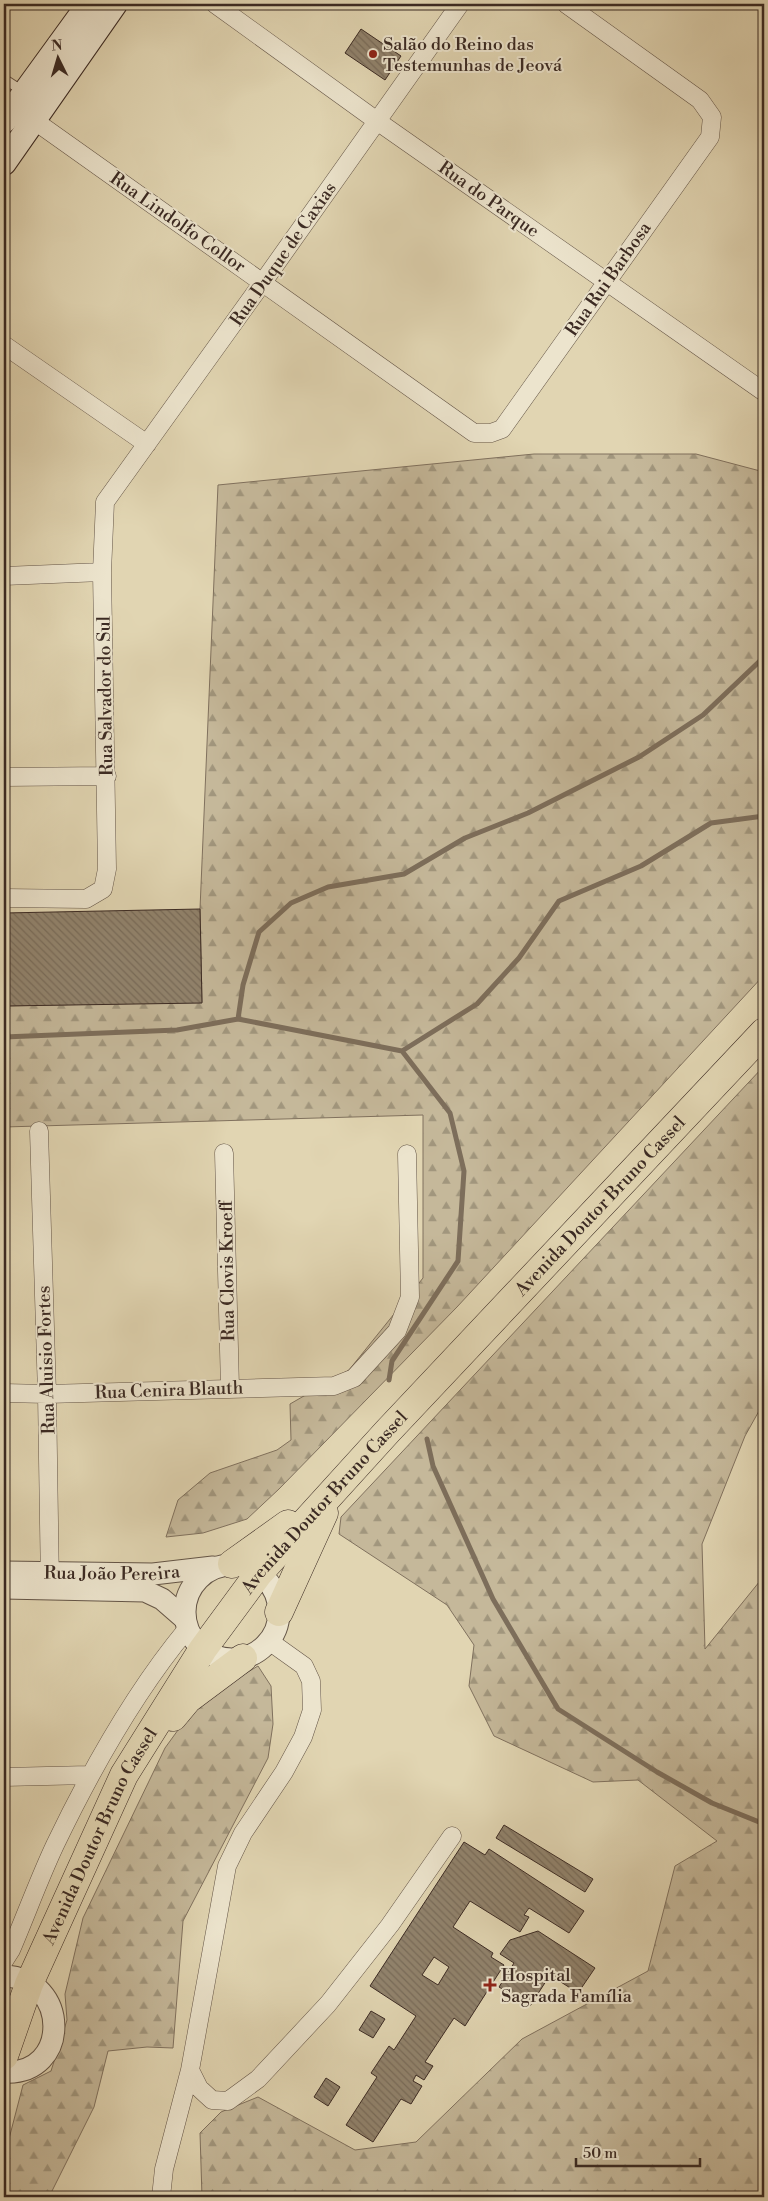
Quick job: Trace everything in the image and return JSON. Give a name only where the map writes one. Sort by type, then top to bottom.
[{"type":"main road","points":[[14,106],[89,4]]},
{"type":"main road","points":[[4,162],[116,4]]},
{"type":"main road","name":"Avenida Doutor Bruno Cassel","points":[[4,2056],[29,1984],[124,1775],[192,1632],[259,1573],[764,1032]]},
{"type":"main road","points":[[225,1566],[334,1491]]},
{"type":"main road","points":[[279,1612],[334,1491]]},
{"type":"main road","points":[[124,1775],[188,1700],[243,1658]]},
{"type":"street","name":"Rua do Parque","points":[[215,4],[377,122],[764,392]]},
{"type":"street","name":"Rua Duque de Caxias","points":[[105,502],[460,4]]},
{"type":"street","name":"Rua Rui Barbosa","points":[[491,433],[502,429],[710,137],[712,117],[700,100],[566,4]]},
{"type":"street","name":"Rua Lindolfo Collor","points":[[14,106],[474,432],[491,433]]},
{"type":"street","points":[[4,345],[147,444]]},
{"type":"street","name":"Rua Salvador do Sul","points":[[4,898],[86,899],[103,889],[107,869],[107,776],[102,572],[105,502]]},
{"type":"street","points":[[4,576],[102,572]]},
{"type":"street","points":[[4,777],[107,776]]},
{"type":"street","name":"Rua Aluisio Fortes","points":[[39,1131],[47,1394],[50,1581]]},
{"type":"street","name":"Rua Clovis Kroeff","points":[[224,1153],[230,1388]]},
{"type":"street","name":"Rua Cenira Blauth","points":[[4,1393],[47,1394],[334,1386],[354,1378],[398,1331],[410,1297],[407,1154]]},
{"type":"street","points":[[4,1961],[11,1950],[54,1847],[89,1775],[167,1654],[192,1632],[187,1596],[199,1578],[225,1566],[245,1566],[259,1573],[269,1582],[277,1596],[279,1612],[277,1627],[269,1641],[258,1652],[243,1658]]},
{"type":"street","name":"Rua João Pereira","points":[[4,1588],[50,1581],[153,1574],[225,1566]]},
{"type":"street","name":"Rua João Pereira","points":[[4,1572],[50,1581],[145,1591],[162,1600],[213,1655],[228,1659],[243,1658]]},
{"type":"street","points":[[161,2197],[164,2169],[190,2070],[227,1866],[242,1833],[284,1772],[303,1737],[312,1710],[311,1682],[304,1666],[269,1641]]},
{"type":"street","points":[[4,1777],[89,1775]]},
{"type":"street","points":[[190,2070],[199,2088],[212,2100],[228,2100],[258,2079],[328,2004],[353,1974],[452,1836]]},
{"type":"street","points":[[4,1976],[20,1979],[45,1997],[54,2014],[55,2028],[52,2041],[46,2053],[37,2063],[25,2070],[4,2072]]},
{"type":"lane","points":[[4,79],[14,106]]},
{"type":"green space","points":[[534,454],[696,454],[764,472],[764,878],[759,884],[764,896],[764,975],[457,1307],[279,1489],[247,1519],[203,1533],[166,1537],[178,1500],[210,1473],[277,1450],[291,1440],[290,1404],[349,1370],[423,1278],[423,1115],[4,1127],[4,1006],[202,1002],[200,909],[218,485]]},
{"type":"green space","points":[[764,1066],[764,1402],[745,1436],[702,1544],[705,1649],[764,1576],[764,2197],[202,2197],[200,2133],[221,2112],[258,2097],[355,2150],[416,2142],[522,2039],[648,1971],[675,1866],[717,1841],[638,1780],[593,1782],[494,1736],[469,1686],[474,1645],[447,1605],[339,1534],[341,1517]]},
{"type":"green space","points":[[258,1666],[271,1686],[273,1724],[268,1758],[183,1921],[173,2048],[147,2047],[108,2051],[94,2107],[49,2197],[4,2197],[4,2158],[23,2085],[51,2071],[67,2020],[65,1994],[83,1918],[165,1748],[199,1701]]},
{"type":"building","name":"Salão do Reino das Testemunhas de Jeová","points":[[361,29],[401,56],[385,80],[345,53]]},
{"type":"building","points":[[200,909],[202,1003],[4,1006],[4,913]]},
{"type":"building","points":[[504,1825],[593,1879],[585,1892],[496,1838]]},
{"type":"building","points":[[464,1842],[485,1855],[489,1849],[584,1911],[569,1933],[529,1908],[524,1915],[529,1917],[520,1932],[470,1901],[453,1927],[493,1953],[491,1957],[504,1965],[465,2026],[454,2018],[425,2062],[433,2066],[424,2080],[416,2075],[413,2081],[422,2086],[411,2104],[401,2099],[373,2142],[346,2125],[377,2077],[371,2073],[389,2046],[394,2050],[416,2016],[370,1986]],"holes":[[[434,1957],[449,1967],[438,1985],[422,1975]]]},
{"type":"building","points":[[538,1931],[595,1968],[578,1993],[550,1975],[530,2006],[499,1987],[514,1963],[500,1954],[510,1940]]},
{"type":"building","points":[[371,2011],[385,2019],[373,2038],[359,2030]]},
{"type":"building","points":[[326,2078],[340,2087],[328,2106],[314,2097]]},
{"type":"waterway","points":[[238,1019],[243,985],[259,932],[291,903],[328,887],[404,874],[465,838],[528,813],[639,757],[703,715],[764,657]]},
{"type":"waterway","points":[[402,1051],[477,1004],[519,958],[559,901],[641,866],[711,823],[764,816]]},
{"type":"waterway","points":[[4,1037],[177,1030],[238,1019],[402,1051],[450,1113],[464,1171],[458,1261],[392,1361],[389,1380]]},
{"type":"waterway","points":[[427,1439],[433,1466],[493,1599],[558,1709],[657,1772],[712,1803],[764,1824]]},
{"type":"place","name":"Salão do Reino das Testemunhas de Jeová","points":[[373,54]]},
{"type":"place","name":"Hospital Sagrada Família","points":[[490,1985]]}]
